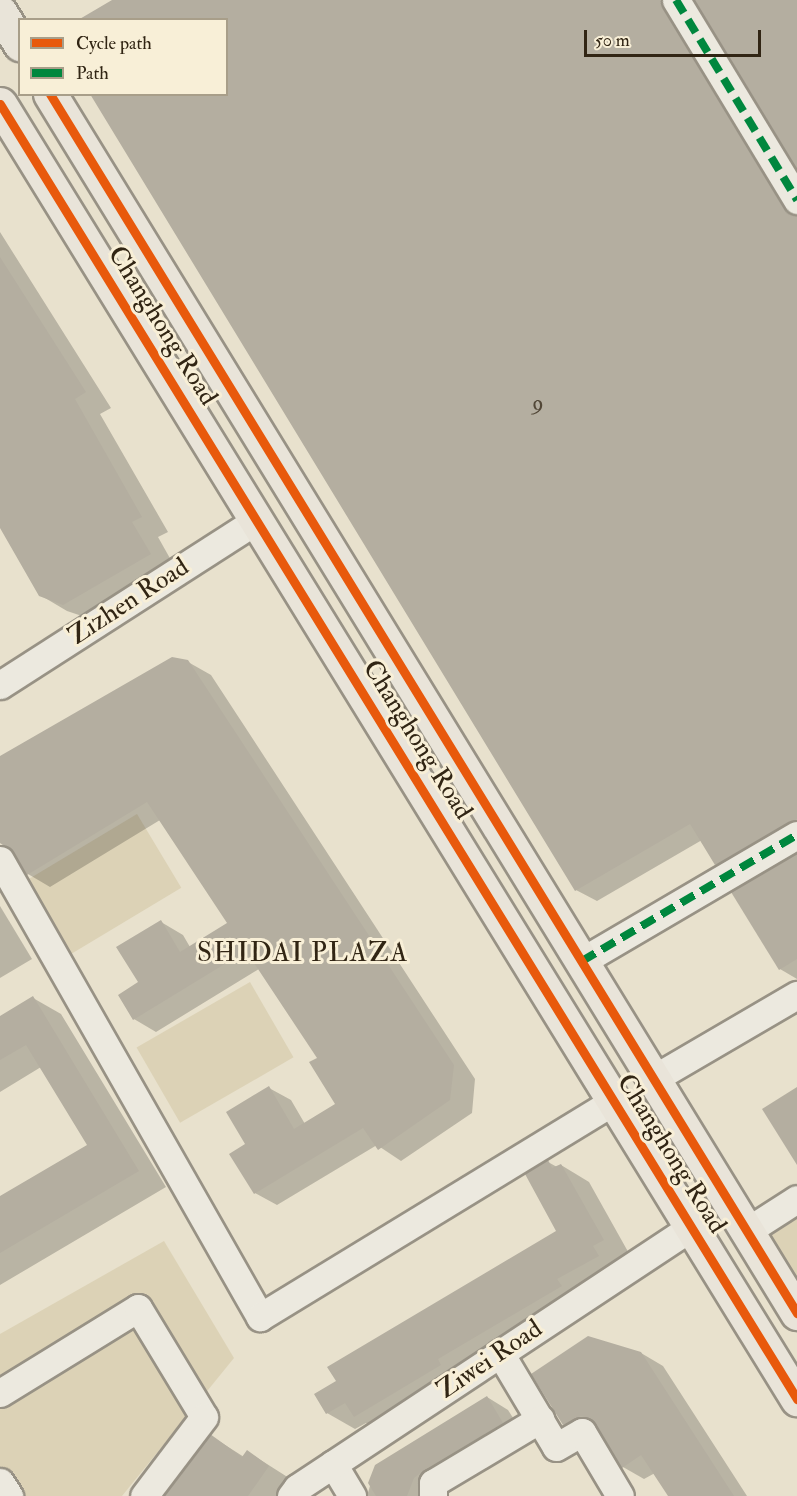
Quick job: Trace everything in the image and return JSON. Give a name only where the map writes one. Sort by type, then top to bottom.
[{"type":"highway","points":[[0,12],[18,41]]},
{"type":"highway","name":"Changhong Road","points":[[52,96],[747,1231],[794,1302]]},
{"type":"highway","name":"Changhong Road","points":[[0,104],[797,1399]]},
{"type":"street","points":[[0,6],[10,0]]},
{"type":"street","points":[[676,0],[797,200]]},
{"type":"street","name":"Zizhen Road","points":[[0,685],[257,520]]},
{"type":"street","points":[[582,961],[797,835]]},
{"type":"street","points":[[0,860],[260,1317],[614,1101]]},
{"type":"street","points":[[654,1079],[797,995]]},
{"type":"street","points":[[747,1231],[797,1200]]},
{"type":"street","name":"Ziwei Road","points":[[291,1496],[297,1488],[692,1227]]},
{"type":"street","points":[[0,1393],[138,1308],[204,1418],[144,1496]]},
{"type":"street","points":[[500,1353],[556,1447],[582,1432],[620,1496]]},
{"type":"street","points":[[434,1496],[434,1483],[540,1419]]},
{"type":"street","points":[[333,1464],[352,1496]]},
{"type":"street","points":[[0,1482],[9,1496]]},
{"type":"shaded area","points":[[137,814],[181,888],[68,956],[24,882]]},
{"type":"shaded area","points":[[250,982],[294,1057],[180,1123],[137,1048]]},
{"type":"shaded area","points":[[797,1207],[797,1296],[758,1231]]},
{"type":"shaded area","points":[[164,1241],[234,1358],[122,1496],[0,1496],[0,1334]]},
{"type":"building","points":[[112,0],[660,0],[784,208],[797,216],[797,819],[715,865],[690,824],[575,891],[91,96],[228,96],[228,18],[81,18]]},
{"type":"building","points":[[694,0],[797,0],[797,170]]},
{"type":"building","points":[[0,257],[86,392],[75,399],[142,517],[132,522],[151,554],[63,605],[39,596],[0,528]]},
{"type":"building","points":[[172,657],[188,660],[454,1065],[450,1100],[378,1150],[363,1128],[254,1194],[229,1154],[245,1144],[226,1112],[269,1086],[294,1129],[335,1104],[309,1062],[317,1058],[246,951],[133,1020],[118,995],[138,982],[116,947],[161,920],[180,952],[227,923],[147,802],[27,875],[13,852],[0,843],[0,756]]},
{"type":"building","points":[[797,853],[797,959],[779,970],[731,892]]},
{"type":"building","points":[[33,996],[139,1171],[0,1253],[0,1196],[87,1145],[26,1045],[0,1060],[0,1016]]},
{"type":"building","points":[[797,1087],[797,1165],[762,1109]]},
{"type":"building","points":[[548,1160],[552,1168],[561,1164],[604,1240],[593,1246],[599,1256],[557,1279],[562,1286],[438,1359],[441,1365],[354,1417],[345,1403],[326,1414],[314,1394],[336,1381],[327,1367],[556,1231],[525,1174]]},
{"type":"building","points":[[588,1336],[641,1352],[734,1496],[668,1496],[641,1455],[622,1468],[590,1419],[581,1416],[563,1425],[531,1374]]},
{"type":"building","points":[[487,1396],[503,1423],[424,1470],[414,1478],[407,1496],[376,1496],[368,1483],[375,1465]]},
{"type":"building","points":[[210,1434],[242,1457],[247,1450],[269,1466],[248,1496],[164,1496]]},
{"type":"marked path","points":[[676,0],[797,200]]},
{"type":"marked path","points":[[582,961],[797,835]]},
{"type":"cycle path","points":[[51,96],[797,1313]]},
{"type":"cycle path","points":[[0,104],[797,1399]]},
{"type":"district","name":"SHIDAI PLAZA","points":[[303,953]]}]
